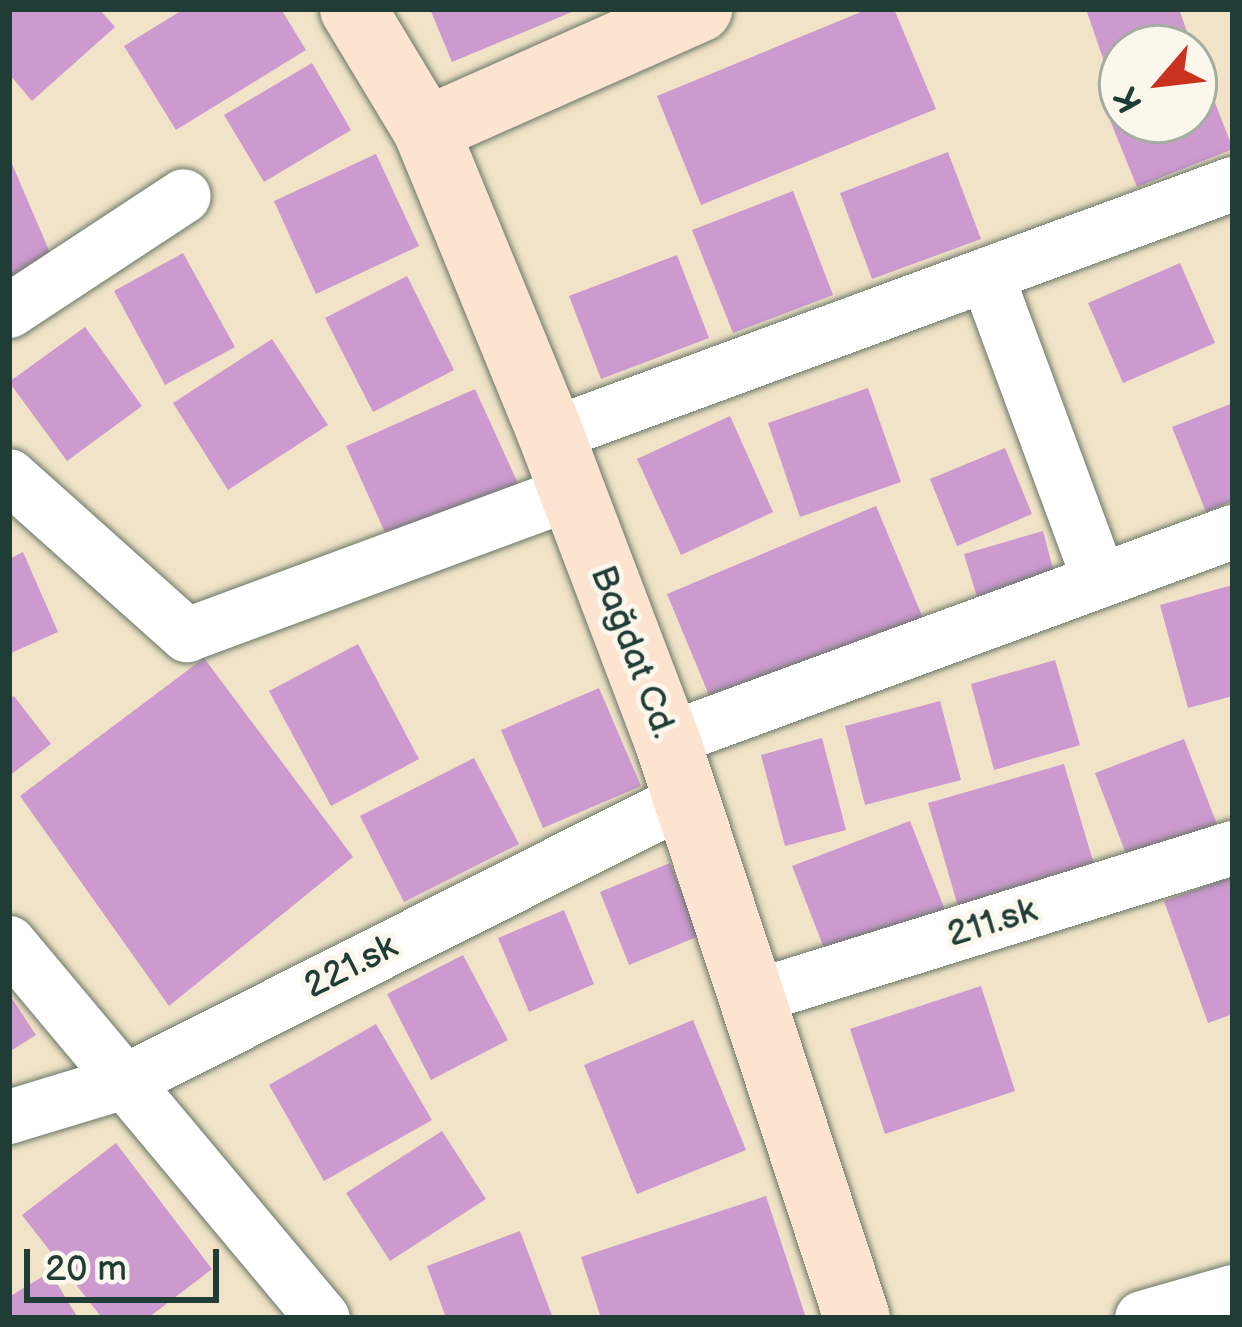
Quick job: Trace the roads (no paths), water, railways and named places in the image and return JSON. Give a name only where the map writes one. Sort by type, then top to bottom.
[{"type":"main road","name":"Bağdat Cd.","points":[[353,9],[426,130],[562,464],[676,770],[856,1318]]},
{"type":"main road","points":[[426,130],[699,9]]},
{"type":"street","points":[[9,476],[188,635],[987,276],[1233,184]]},
{"type":"street","points":[[9,311],[184,196]]},
{"type":"street","points":[[987,276],[1100,581]]},
{"type":"street","name":"221.sk","points":[[9,1117],[124,1082],[676,770],[1100,581],[1233,532]]},
{"type":"street","name":"211.sk","points":[[752,998],[1233,848]]},
{"type":"street","points":[[9,944],[323,1318]]},
{"type":"street","points":[[1142,1318],[1233,1292]]}]
